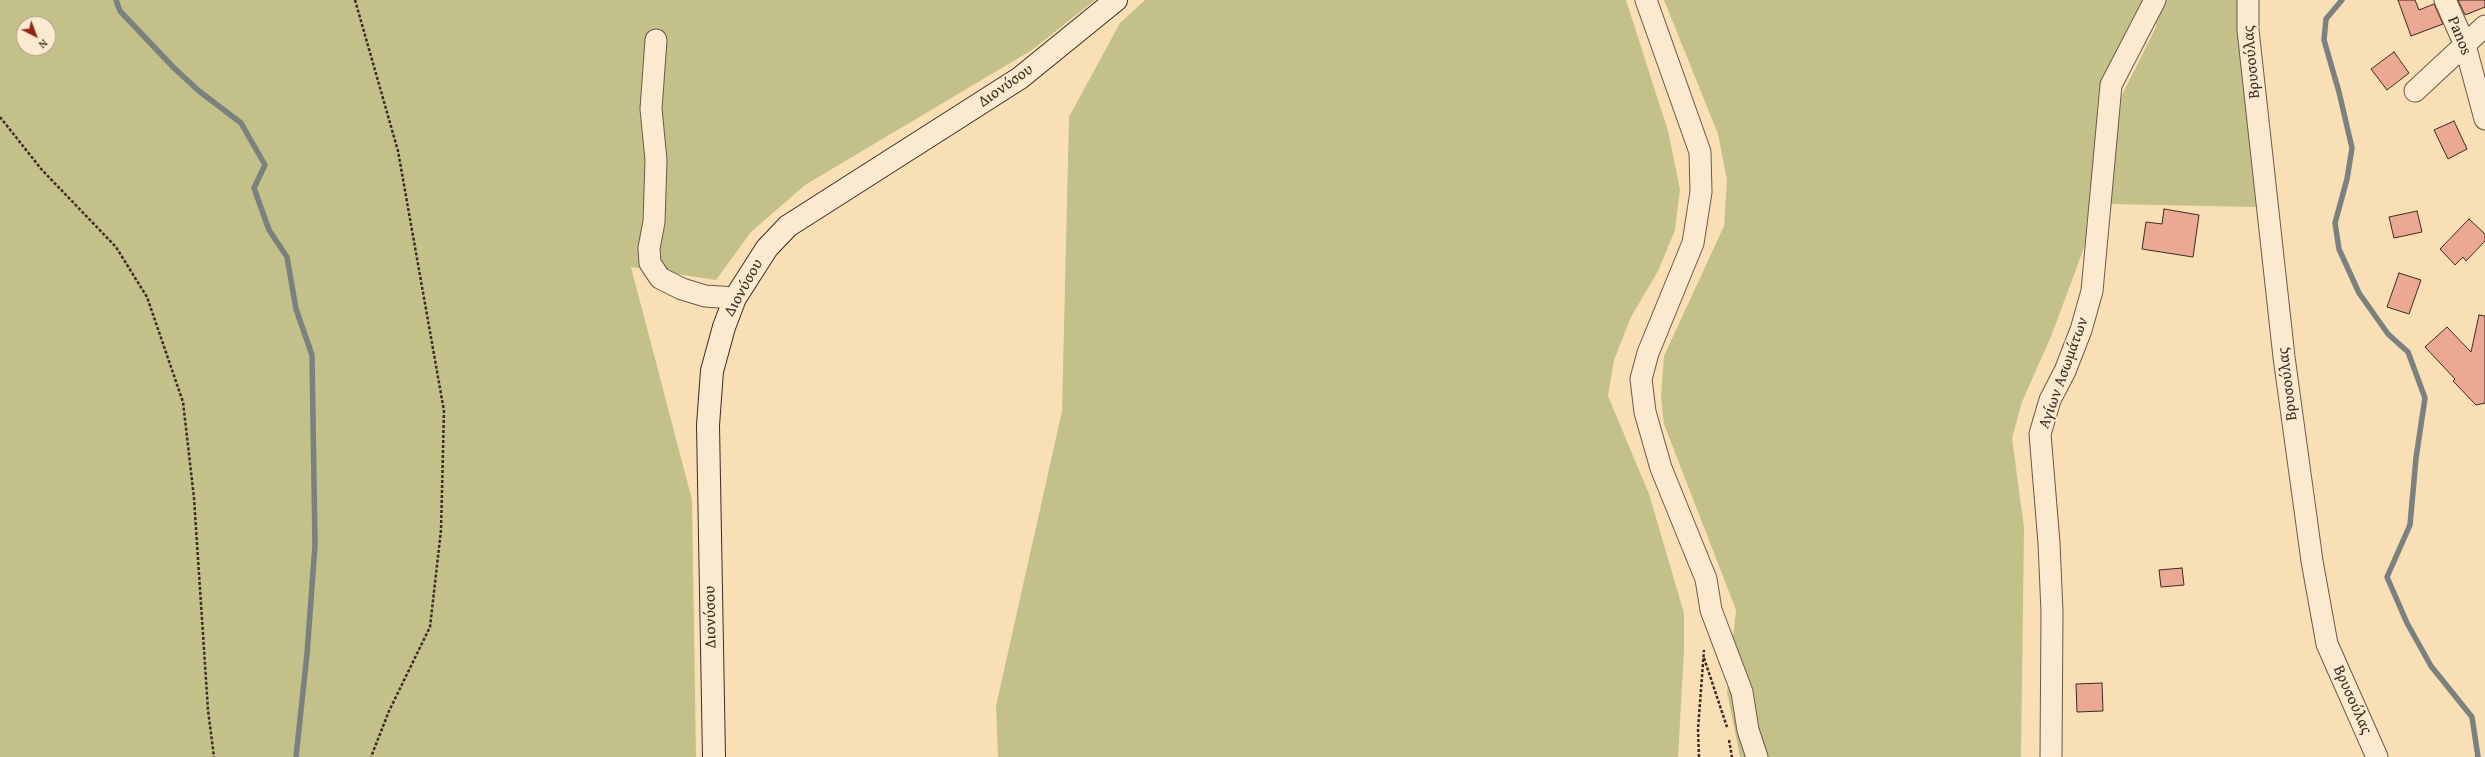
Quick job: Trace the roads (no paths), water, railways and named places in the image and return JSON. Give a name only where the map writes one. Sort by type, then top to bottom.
[{"type":"main road","name":"Διονύσου","points":[[714,757],[708,425],[712,371],[724,327],[736,298],[767,248],[788,226],[1020,78],[1116,0]]},
{"type":"street","points":[[1646,0],[1700,152],[1701,192],[1693,243],[1651,346],[1641,379],[1650,437],[1706,579],[1710,610],[1742,692],[1748,730],[1756,757]]},
{"type":"street","name":"Αγίων Ασωμάτων","points":[[2051,757],[2052,612],[2049,543],[2040,434],[2050,400],[2065,371],[2081,330],[2092,291],[2111,85],[2155,0]]},
{"type":"street","name":"Βρυσούλας","points":[[2248,0],[2248,30],[2286,373],[2312,560],[2327,644],[2377,757]]},
{"type":"street","name":"Panos","points":[[2444,0],[2465,45],[2485,119]]},
{"type":"street","points":[[2415,90],[2485,26]]},
{"type":"street","points":[[656,40],[651,109],[656,160],[654,222],[649,248],[650,262],[660,278],[682,289],[705,296],[736,298]]},
{"type":"waterway","points":[[116,0],[120,11],[174,68],[199,91],[241,123],[265,165],[254,188],[269,230],[287,257],[296,309],[312,355],[315,545],[307,654],[296,757]]},
{"type":"waterway","points":[[2342,0],[2326,19],[2324,40],[2339,92],[2352,148],[2347,179],[2335,223],[2339,249],[2359,293],[2388,334],[2408,352],[2425,398],[2416,458],[2410,525],[2387,577],[2407,623],[2431,666],[2472,717],[2478,757]]}]
